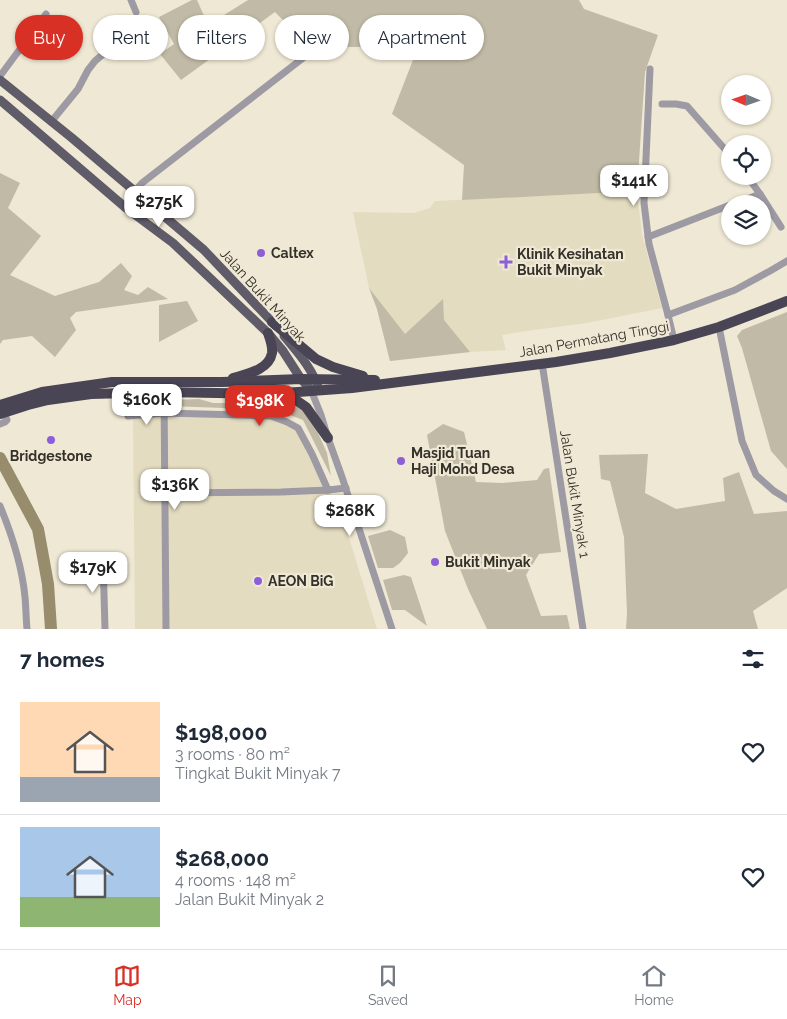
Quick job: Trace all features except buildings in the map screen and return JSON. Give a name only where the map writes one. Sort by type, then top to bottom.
[{"type":"highway","name":"Jalan Permatang Tinggi","points":[[401,382],[610,354],[674,340],[719,327],[787,301]]},
{"type":"highway","points":[[272,322],[324,364],[361,376],[401,382]]},
{"type":"highway","points":[[222,382],[261,369],[268,362],[272,353],[268,333]]},
{"type":"highway","points":[[1,411],[42,392],[100,383],[301,379],[354,379],[401,382]]},
{"type":"highway","points":[[1,411],[70,396],[164,392],[271,394],[401,382]]},
{"type":"highway","points":[[271,394],[296,400],[306,407],[328,438]]},
{"type":"main road","name":"Jalan Bukit Minyak","points":[[0,80],[204,250],[272,322],[304,360],[316,379],[315,390]]},
{"type":"main road","points":[[2,102],[8,91],[12,91]]},
{"type":"main road","name":"Jalan Bukit Minyak","points":[[2,102],[126,208],[173,242],[268,333],[283,351],[301,379],[315,390]]},
{"type":"street","points":[[131,0],[136,12]]},
{"type":"street","points":[[0,76],[46,14]]},
{"type":"street","points":[[51,122],[78,89],[88,70],[97,60]]},
{"type":"street","points":[[134,192],[142,183],[300,60]]},
{"type":"street","points":[[650,69],[644,197],[649,244],[674,340]]},
{"type":"street","points":[[662,104],[687,106],[721,145]]},
{"type":"street","points":[[754,185],[781,227]]},
{"type":"street","points":[[648,237],[721,209]]},
{"type":"street","points":[[668,315],[735,290],[787,261]]},
{"type":"street","points":[[719,327],[742,441],[756,475],[774,491],[787,499]]},
{"type":"street","name":"Jalan Bukit Minyak 1","points":[[542,364],[583,629]]},
{"type":"street","points":[[315,390],[328,438],[392,629]]},
{"type":"street","points":[[164,392],[166,629]]},
{"type":"street","points":[[0,424],[6,420],[1,411]]},
{"type":"street","points":[[128,416],[164,413],[271,416],[298,428],[328,490]]},
{"type":"street","points":[[164,493],[281,492],[346,488]]},
{"type":"street","points":[[0,506],[10,530],[22,574],[27,629]]},
{"type":"street","points":[[103,558],[105,629]]},
{"type":"shaded area","points":[[192,0],[197,0],[204,15],[178,15],[178,60],[209,60],[181,80],[165,60],[168,60],[168,48],[174,44],[168,33],[168,15],[163,15]]},
{"type":"shaded area","points":[[248,0],[579,0],[584,9],[658,35],[645,72],[637,191],[462,200],[464,165],[392,114],[413,60],[484,60],[484,15],[359,15],[359,47],[349,47],[349,15],[278,15],[275,12],[265,19],[265,15],[224,15]]},
{"type":"shaded area","points":[[0,173],[20,183],[8,208],[41,236],[10,275],[55,296],[99,282],[121,263],[132,276],[124,290],[138,295],[148,287],[168,299],[76,312],[70,318],[76,330],[55,357],[32,336],[3,340],[0,344]]},
{"type":"shaded area","name":"Klinik Kesihatan Bukit Minyak","points":[[637,191],[642,235],[662,308],[587,323],[502,335],[506,350],[390,361],[377,309],[369,288],[353,212],[414,213],[430,208],[435,201]]},
{"type":"shaded area","points":[[369,288],[405,334],[443,299],[444,320],[470,352],[390,361],[377,309]]},
{"type":"shaded area","points":[[187,301],[198,321],[159,342],[159,305]]},
{"type":"shaded area","points":[[787,312],[787,469],[771,451],[737,336],[742,330]]},
{"type":"shaded area","points":[[199,399],[213,403],[285,400],[301,405],[315,426],[327,453],[331,476],[303,420],[277,410],[170,406],[173,400]]},
{"type":"shaded area","points":[[133,416],[271,416],[298,428],[328,490],[339,505],[377,629],[135,629]]},
{"type":"shaded area","points":[[443,424],[464,432],[476,482],[502,483],[537,480],[544,469],[549,468],[561,552],[539,554],[526,575],[541,616],[567,615],[570,629],[487,629],[468,589],[445,531],[427,435]]},
{"type":"shaded area","points":[[648,454],[645,493],[676,509],[725,501],[723,478],[739,472],[754,514],[787,511],[787,588],[753,611],[758,629],[626,629],[624,537],[610,481],[601,479],[599,455]]},
{"type":"shaded area","points":[[390,530],[405,537],[408,553],[393,568],[378,568],[368,536]]},
{"type":"shaded area","points":[[404,575],[411,577],[427,626],[405,610],[392,610],[383,580]]},
{"type":"waterway","points":[[0,458],[38,529],[48,584],[51,629]]},
{"type":"place","name":"Caltex","points":[[261,253]]},
{"type":"place","name":"Klinik Kesihatan Bukit Minyak","points":[[506,262]]},
{"type":"place","name":"Bridgestone","points":[[51,440]]},
{"type":"place","name":"Masjid Tuan Haji Mohd Desa","points":[[401,461]]},
{"type":"place","name":"Bukit Minyak","points":[[435,562]]},
{"type":"place","name":"AEON BiG","points":[[258,581]]}]
